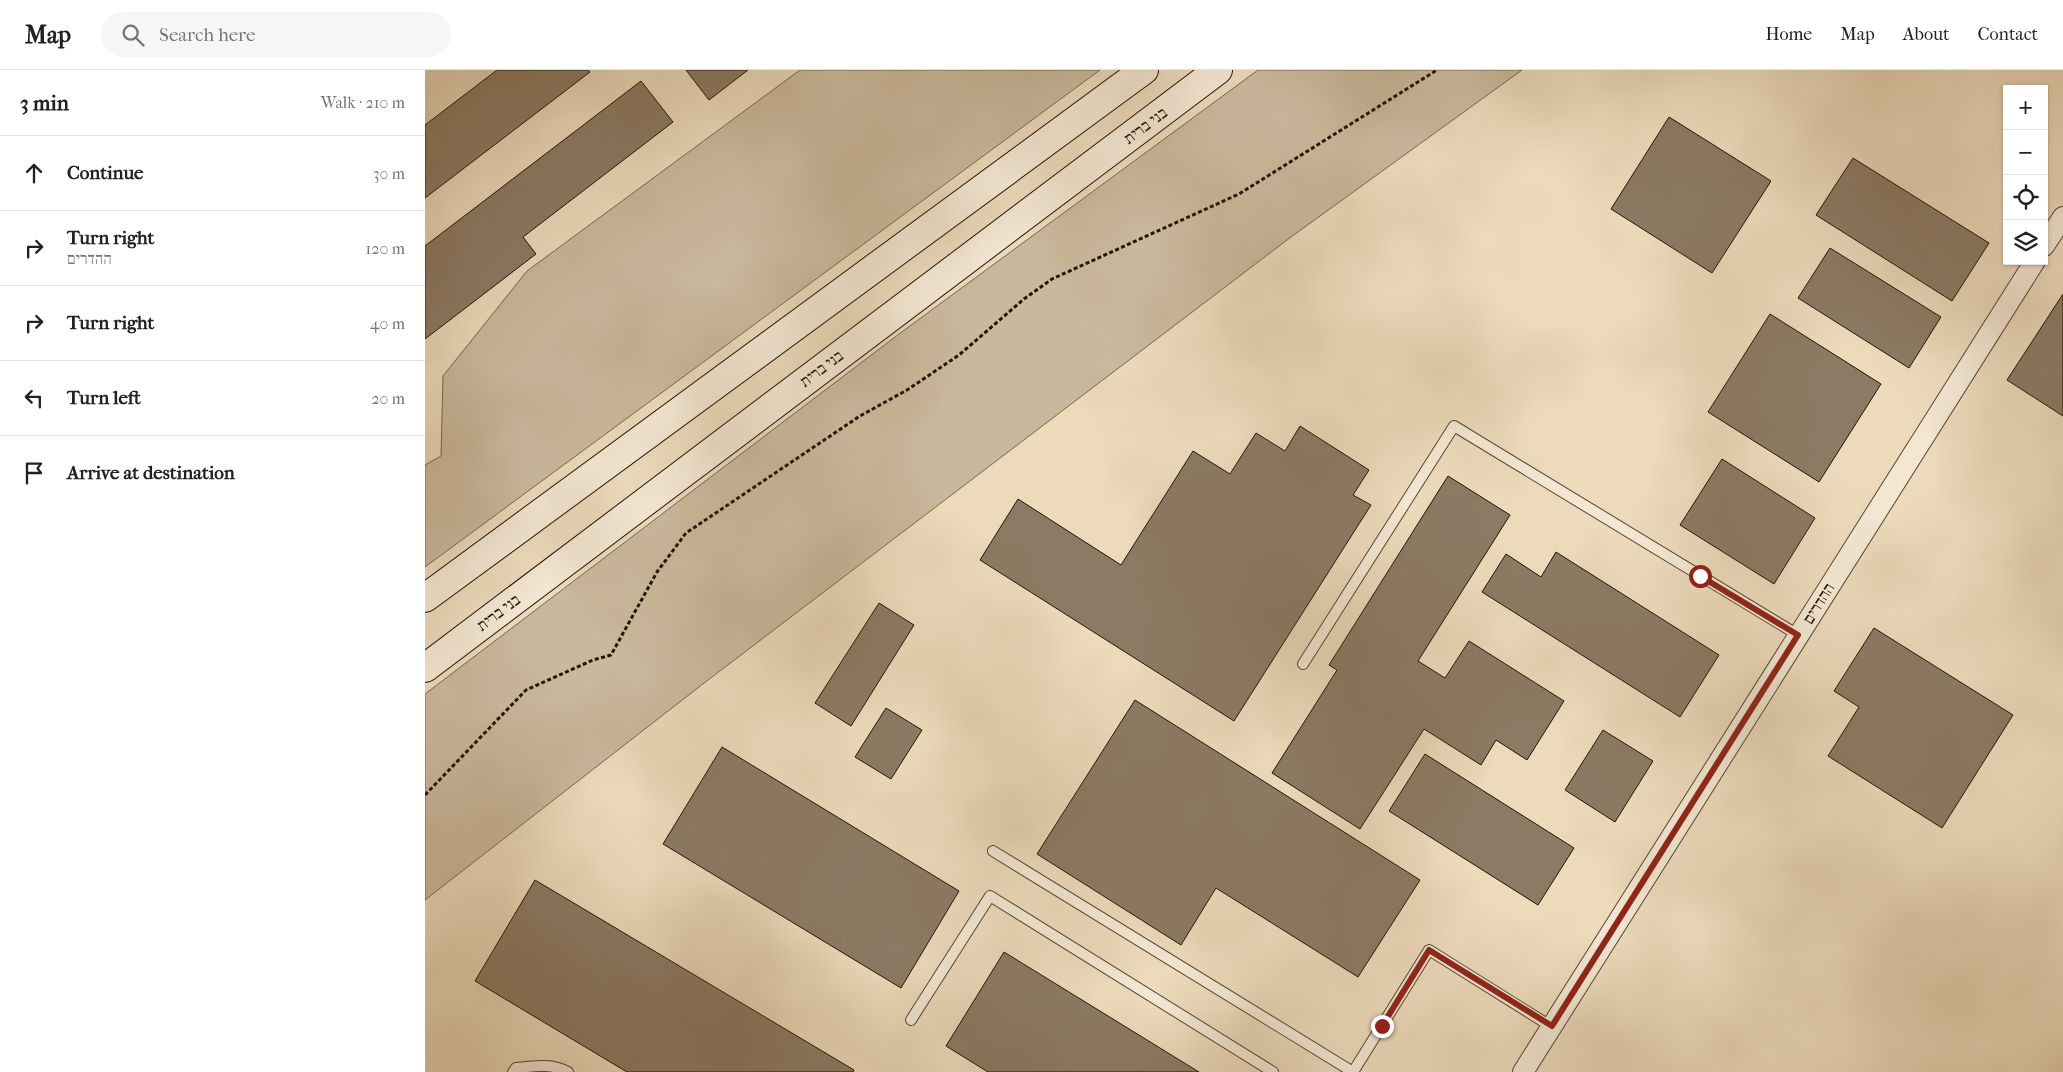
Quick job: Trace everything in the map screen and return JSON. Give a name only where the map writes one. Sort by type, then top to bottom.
[{"type":"main road","points":[[425,598],[1144,70]]},
{"type":"main road","name":"בני ברית","points":[[425,668],[1218,70]]},
{"type":"street","points":[[2048,240],[2063,217]]},
{"type":"street","name":"ההדרים","points":[[1523,1072],[2032,265]]},
{"type":"lane","points":[[1303,664],[1453,426],[1798,635]]},
{"type":"lane","points":[[993,851],[1353,1072],[1429,950],[1552,1026]]},
{"type":"lane","points":[[911,1020],[990,896],[1273,1072]]},
{"type":"lane","points":[[513,1072],[516,1068],[538,1065],[563,1069],[569,1072]]},
{"type":"path","points":[[425,795],[525,690],[593,660],[611,655],[657,572],[686,533],[860,416],[907,390],[959,355],[1024,299],[1053,279],[1239,194],[1437,70]]},
{"type":"shaded area","points":[[800,70],[1100,70],[425,567],[425,465],[441,456],[443,376],[527,271]]},
{"type":"shaded area","points":[[1258,70],[1522,70],[1291,237],[708,680],[425,900],[425,694],[899,334]]},
{"type":"building","points":[[497,70],[588,70],[590,72],[425,198],[425,125]]},
{"type":"building","points":[[686,70],[748,70],[709,100]]},
{"type":"building","points":[[641,81],[673,122],[523,237],[536,254],[425,339],[425,246]]},
{"type":"building","points":[[1669,117],[1771,181],[1712,273],[1611,209]]},
{"type":"building","points":[[1853,158],[1989,243],[1952,301],[1816,215]]},
{"type":"building","points":[[1830,248],[1941,317],[1909,368],[1798,298]]},
{"type":"building","points":[[2063,294],[2063,416],[2007,380]]},
{"type":"building","points":[[1770,314],[1881,384],[1819,482],[1708,412]]},
{"type":"building","points":[[1300,426],[1369,470],[1353,495],[1371,505],[1234,721],[980,560],[1018,499],[1121,565],[1193,451],[1230,474],[1256,433],[1285,451]]},
{"type":"building","points":[[1722,459],[1815,518],[1774,584],[1680,525]]},
{"type":"building","points":[[1448,476],[1510,515],[1418,661],[1445,678],[1469,641],[1564,701],[1527,760],[1496,740],[1481,765],[1424,729],[1360,829],[1272,773],[1337,670],[1329,665]]},
{"type":"building","points":[[1556,552],[1719,655],[1680,717],[1482,592],[1506,554],[1541,577]]},
{"type":"building","points":[[879,603],[914,625],[851,726],[815,703]]},
{"type":"building","points":[[1874,628],[2013,715],[1942,828],[1828,756],[1859,707],[1834,691]]},
{"type":"building","points":[[1135,700],[1420,880],[1358,977],[1216,888],[1181,945],[1037,854]]},
{"type":"building","points":[[886,708],[922,730],[891,779],[855,757]]},
{"type":"building","points":[[1603,730],[1653,761],[1615,822],[1565,790]]},
{"type":"building","points":[[722,747],[959,891],[901,988],[663,844]]},
{"type":"building","points":[[1425,754],[1574,848],[1538,905],[1389,811]]},
{"type":"building","points":[[535,880],[854,1070],[853,1072],[627,1072],[475,981]]},
{"type":"building","points":[[1004,952],[1199,1072],[988,1072],[946,1046]]},
{"type":"route","points":[[1382,1026],[1429,950],[1552,1026],[1798,635],[1700,576]]}]
